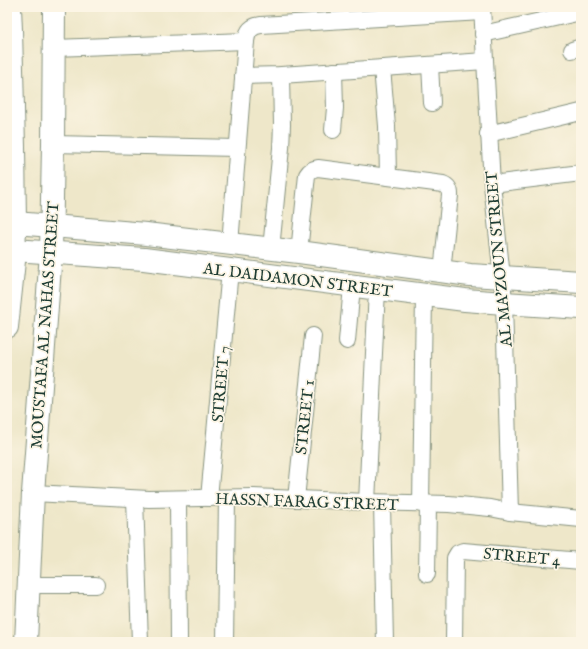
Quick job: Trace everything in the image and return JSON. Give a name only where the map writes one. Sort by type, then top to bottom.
[{"type":"street","points":[[7,327],[15,223],[11,148],[9,45],[10,7]]},
{"type":"street","name":"MOUSTAFA AL NAHAS STREET","points":[[26,642],[33,493],[51,252],[54,7]]},
{"type":"street","points":[[230,244],[246,36],[252,28],[256,25],[482,10]]},
{"type":"street","name":"AL MA'ZOUN STREET","points":[[482,10],[488,134],[504,303],[510,512]]},
{"type":"street","points":[[483,34],[581,12]]},
{"type":"street","points":[[54,48],[246,41]]},
{"type":"street","points":[[243,76],[281,75],[485,61]]},
{"type":"street","points":[[430,65],[432,103]]},
{"type":"street","points":[[382,68],[387,126],[388,177]]},
{"type":"street","points":[[333,130],[335,108],[334,71]]},
{"type":"street","points":[[271,249],[281,148],[281,75]]},
{"type":"street","points":[[488,134],[581,112]]},
{"type":"street","points":[[53,144],[237,148]]},
{"type":"street","points":[[299,252],[307,175],[314,168],[443,184],[446,185],[450,195],[442,272]]},
{"type":"street","points":[[492,184],[581,173]]},
{"type":"street","name":"AL DAIDAMON STREET","points":[[15,223],[146,234],[425,268],[442,272],[581,282]]},
{"type":"street","name":"AL DAIDAMON STREET","points":[[12,258],[51,252],[144,259],[465,300],[581,308]]},
{"type":"street","name":"STREET 7","points":[[209,498],[230,270]]},
{"type":"street","points":[[347,341],[352,286]]},
{"type":"street","points":[[377,289],[375,502],[385,642]]},
{"type":"street","points":[[424,295],[424,504],[428,574]]},
{"type":"street","name":"STREET 1","points":[[296,499],[313,336]]},
{"type":"street","name":"HASSN FARAG STREET","points":[[33,493],[135,498],[178,499],[253,497],[449,504],[581,519]]},
{"type":"street","points":[[135,498],[140,642]]},
{"type":"street","points":[[225,642],[227,498]]},
{"type":"street","points":[[178,499],[179,642]]},
{"type":"street","name":"STREET 4","points":[[454,642],[455,558],[458,553],[463,551],[581,561]]},
{"type":"street","points":[[29,585],[96,585]]}]
